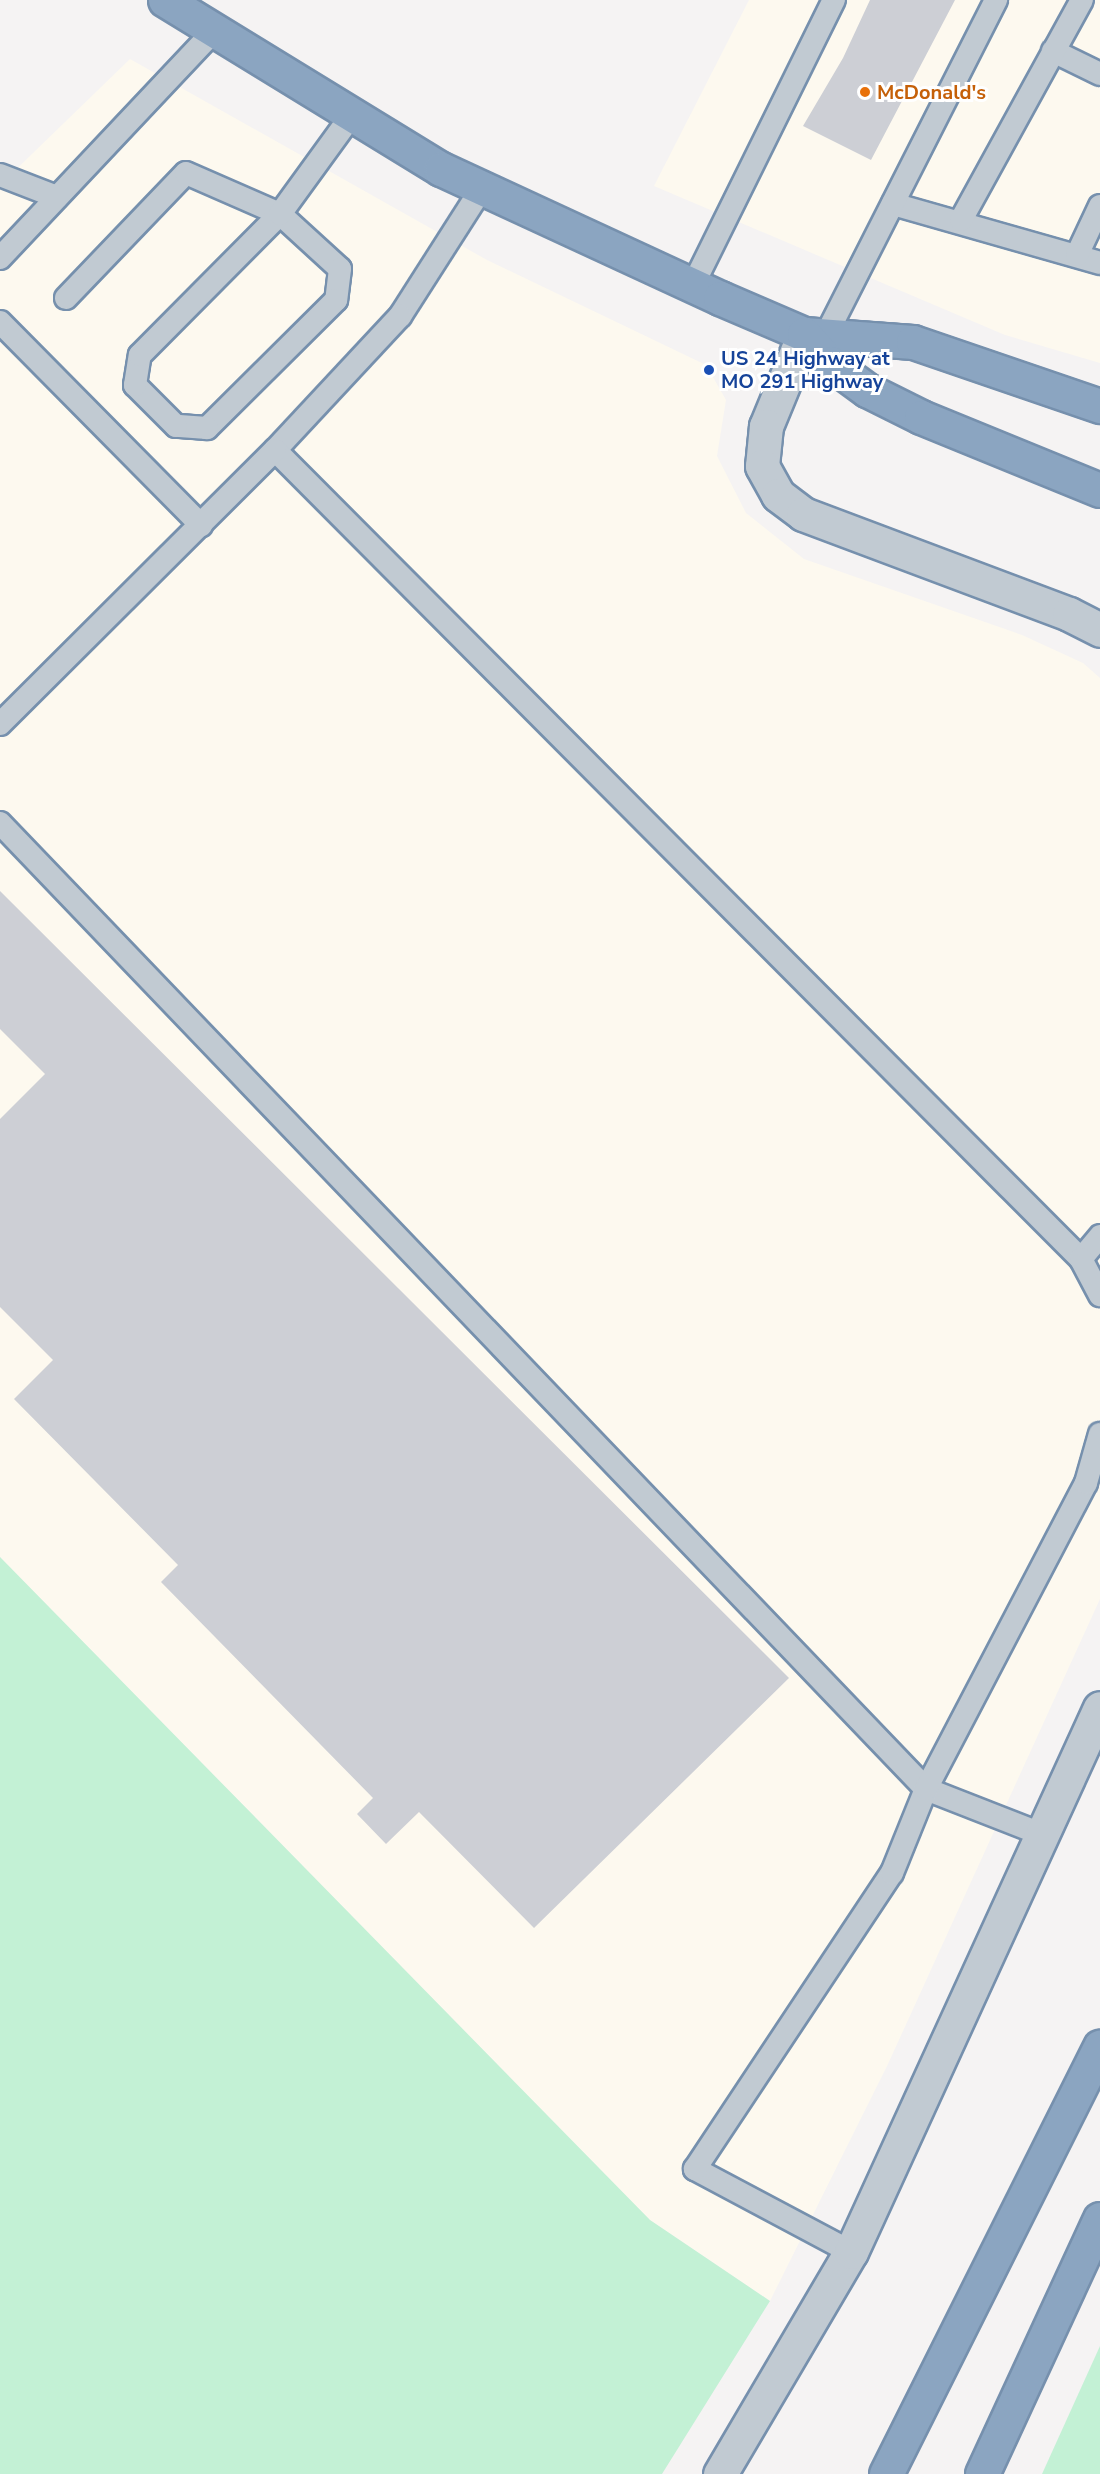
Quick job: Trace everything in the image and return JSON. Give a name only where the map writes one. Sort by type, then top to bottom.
[{"type":"highway","points":[[165,0],[441,169],[693,285],[815,335],[913,342],[1100,406]]},
{"type":"highway","points":[[815,335],[830,363],[867,390],[921,417],[1100,490]]},
{"type":"highway","points":[[886,2474],[1094,2058],[1100,2037]]},
{"type":"highway","points":[[982,2474],[1100,2219]]},
{"type":"street","points":[[815,335],[766,426],[762,466],[778,495],[802,514],[1069,614],[1100,630]]},
{"type":"street","points":[[720,2474],[851,2252],[873,2197],[1044,1835],[1100,1708]]},
{"type":"lane","points":[[693,285],[834,0]]},
{"type":"lane","points":[[815,335],[893,204],[996,0]]},
{"type":"lane","points":[[961,220],[1082,0]]},
{"type":"lane","points":[[0,258],[214,31]]},
{"type":"lane","points":[[1053,51],[1100,74]]},
{"type":"lane","points":[[66,298],[186,173],[280,214],[340,268],[336,300],[207,428],[176,426],[135,385],[140,355],[280,214],[352,115]]},
{"type":"lane","points":[[0,175],[57,197]]},
{"type":"lane","points":[[0,724],[275,450],[400,316],[482,188]]},
{"type":"lane","points":[[893,204],[961,220],[1100,263]]},
{"type":"lane","points":[[1077,255],[1100,206]]},
{"type":"lane","points":[[0,322],[201,525]]},
{"type":"lane","points":[[275,450],[1081,1259],[1100,1295]]},
{"type":"lane","points":[[0,823],[926,1789],[1044,1835]]},
{"type":"lane","points":[[1081,1259],[1100,1236]]},
{"type":"lane","points":[[851,2252],[695,2169],[892,1873],[926,1789],[1086,1483],[1100,1434]]},
{"type":"shaded area","points":[[749,0],[1100,0],[1100,363],[1005,335],[654,186]]},
{"type":"shaded area","points":[[130,59],[487,260],[706,365],[726,400],[717,456],[746,513],[804,559],[1022,635],[1083,663],[1100,678],[1100,1599],[888,2064],[770,2301],[650,2220],[0,1557],[0,185]]},
{"type":"green space","points":[[0,1557],[650,2220],[770,2301],[662,2474],[0,2474]]},
{"type":"green space","points":[[1100,2346],[1100,2474],[1042,2474]]},
{"type":"building","name":"McDonald's","points":[[870,0],[955,0],[871,160],[803,126],[843,58]]},
{"type":"building","points":[[0,891],[789,1678],[534,1928],[419,1812],[386,1844],[357,1814],[373,1798],[161,1582],[178,1565],[14,1399],[53,1360],[0,1307],[0,1119],[45,1074],[0,1029]]},
{"type":"place","name":"McDonald's","points":[[865,92]]},
{"type":"place","name":"US 24 Highway at MO 291 Highway","points":[[709,370]]}]
